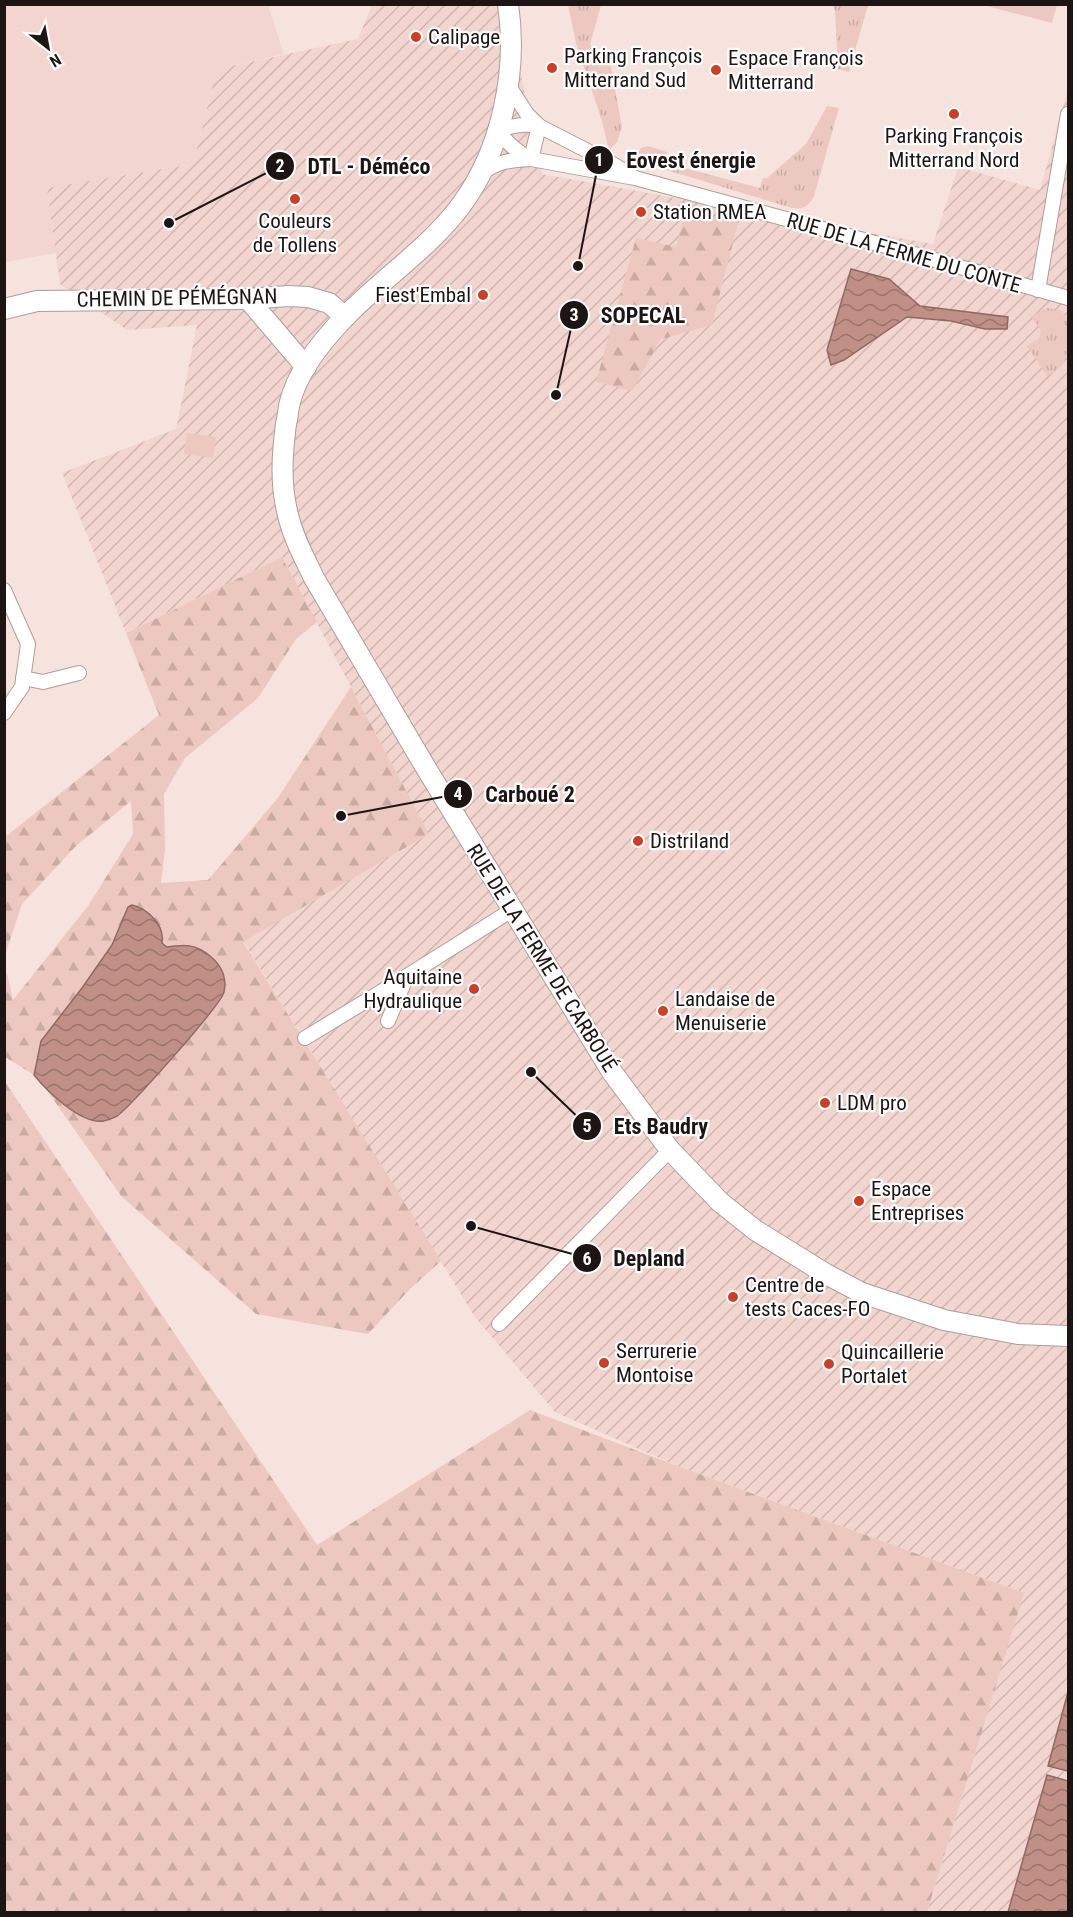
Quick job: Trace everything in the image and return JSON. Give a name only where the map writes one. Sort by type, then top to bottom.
[{"type":"street","points":[[498,130],[512,48],[508,4]]},
{"type":"street","name":"RUE DE LA FERME DU CONTE","points":[[507,83],[527,114],[539,126]]},
{"type":"street","points":[[1038,290],[1068,114]]},
{"type":"street","name":"RUE DE LA FERME DU CONTE","points":[[531,159],[507,144],[498,130],[518,124],[539,126],[635,178]]},
{"type":"street","points":[[531,159],[539,126]]},
{"type":"street","name":"RUE DE LA FERME DE CARBOUÉ","points":[[498,130],[480,175],[462,204],[441,229],[345,318],[319,347],[306,367],[290,402],[283,451],[282,486],[288,516],[314,578],[512,910],[612,1072],[670,1150],[720,1202],[755,1230],[826,1274],[862,1293],[944,1320],[1018,1334],[1068,1336]]},
{"type":"street","name":"RUE DE LA FERME DU CONTE","points":[[480,175],[490,166],[502,161],[531,159],[635,178],[1068,298]]},
{"type":"street","name":"CHEMIN DE PÉMÉGNAN","points":[[4,309],[37,301],[248,299],[288,296],[308,297],[329,303],[345,318]]},
{"type":"street","points":[[248,299],[306,367]]},
{"type":"street","points":[[4,590],[28,644],[22,687],[4,713]]},
{"type":"street","points":[[23,678],[43,682],[80,673]]},
{"type":"street","points":[[305,1038],[512,910]]},
{"type":"street","points":[[388,1021],[407,976]]},
{"type":"street","points":[[499,1324],[670,1150]]},
{"type":"shaded area","points":[[5,5],[268,5],[284,54],[217,69],[193,164],[48,188],[56,253],[5,262]]},
{"type":"shaded area","points":[[372,5],[506,5],[542,174],[933,244],[958,167],[1040,190],[1068,89],[1068,1912],[927,1912],[985,1721],[1019,1591],[675,1465],[555,1412],[475,1317],[243,941],[429,834],[282,557],[126,633],[62,473],[176,429],[197,325],[127,330],[60,284],[47,188],[193,164],[217,69],[358,39]]},
{"type":"green space","points":[[568,5],[601,5],[590,45],[611,67],[622,127],[617,142],[609,150],[602,121],[576,43]]},
{"type":"green space","points":[[833,5],[868,5],[849,72],[838,69]]},
{"type":"green space","points":[[983,5],[1057,5],[1052,23]]},
{"type":"green space","points":[[827,106],[839,108],[814,196],[808,205],[802,208],[792,208],[663,169],[637,154],[641,148],[648,146],[667,152],[665,163],[760,188],[763,178],[767,178],[806,144]]},
{"type":"green space","points":[[686,209],[738,223],[712,325],[661,339],[632,391],[596,382],[636,238],[676,247]]},
{"type":"green space","points":[[1047,308],[1059,310],[1065,315],[1069,337],[1065,360],[1057,370],[1047,376],[1027,346],[1039,339],[1041,330],[1031,316]]},
{"type":"green space","points":[[187,433],[216,437],[213,458],[184,454]]},
{"type":"green space","points":[[282,557],[317,622],[296,639],[258,698],[185,758],[164,794],[165,849],[161,883],[208,880],[277,799],[351,687],[429,834],[243,942],[441,1261],[410,1289],[368,1334],[256,1314],[122,1197],[48,1092],[86,1119],[182,944],[168,947],[128,907],[112,945],[36,1058],[34,1075],[5,1057],[5,976],[7,973],[13,1000],[88,906],[133,834],[131,801],[75,847],[22,904],[5,955],[5,837],[159,715],[126,633]]},
{"type":"green space","points":[[5,1082],[317,1545],[530,1410],[1024,1593],[927,1912],[5,1912]]},
{"type":"water","points":[[851,269],[889,279],[920,306],[1008,317],[1007,329],[985,329],[951,321],[907,317],[844,360],[831,365],[827,350]]},
{"type":"water","points":[[132,905],[144,910],[154,919],[161,930],[162,943],[167,947],[184,945],[205,952],[220,967],[225,987],[219,1000],[193,1034],[125,1109],[117,1116],[104,1121],[95,1121],[65,1106],[34,1075],[41,1041],[112,945],[128,907]]},
{"type":"water","points":[[1068,1692],[1068,1771],[1048,1766]]},
{"type":"water","points":[[1047,1775],[1068,1781],[1067,1912],[1008,1912]]},
{"type":"place","name":"Calipage","points":[[416,37]]},
{"type":"place","name":"Parking François Mitterrand Sud","points":[[552,68]]},
{"type":"place","name":"Espace François Mitterrand","points":[[716,70]]},
{"type":"place","name":"Parking François Mitterrand Nord","points":[[954,114]]},
{"type":"place","name":"Couleurs de Tollens","points":[[295,199]]},
{"type":"place","name":"Station RMEA","points":[[641,212]]},
{"type":"place","name":"DTL - Déméco","points":[[169,223]]},
{"type":"place","name":"Eovest énergie","points":[[578,266]]},
{"type":"place","name":"Fiest'Embal","points":[[483,295]]},
{"type":"place","name":"SOPECAL","points":[[556,395]]},
{"type":"place","name":"Carboué 2","points":[[341,816]]},
{"type":"place","name":"Distriland","points":[[638,841]]},
{"type":"place","name":"Aquitaine Hydraulique","points":[[474,989]]},
{"type":"place","name":"Landaise de Menuiserie","points":[[663,1011]]},
{"type":"place","name":"Ets Baudry","points":[[531,1072]]},
{"type":"place","name":"LDM pro","points":[[825,1103]]},
{"type":"place","name":"Espace Entreprises","points":[[859,1201]]},
{"type":"place","name":"Depland","points":[[471,1226]]},
{"type":"place","name":"Centre de tests Caces-FO","points":[[733,1297]]},
{"type":"place","name":"Serrurerie Montoise","points":[[604,1363]]},
{"type":"place","name":"Quincaillerie Portalet","points":[[829,1364]]}]
